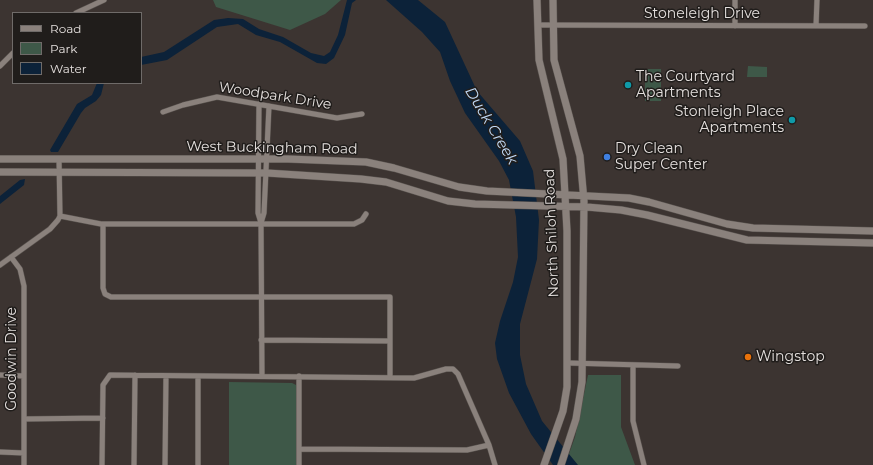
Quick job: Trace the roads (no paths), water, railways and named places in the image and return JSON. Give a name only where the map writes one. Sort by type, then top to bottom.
[{"type":"main road","name":"North Shiloh Road","points":[[537,0],[539,60],[563,159],[566,194],[569,363],[567,387],[561,417],[544,465]]},
{"type":"main road","name":"North Shiloh Road","points":[[553,0],[554,60],[580,156],[584,207],[583,364],[576,419],[561,465]]},
{"type":"main road","name":"West Buckingham Road","points":[[0,160],[288,159],[366,162],[459,186],[503,192],[583,195],[642,201],[727,224],[754,228],[873,230]]},
{"type":"main road","name":"West Buckingham Road","points":[[0,172],[267,173],[386,182],[448,201],[621,210],[747,240],[873,243]]},
{"type":"main road","points":[[680,224],[684,212]]},
{"type":"main road","points":[[814,230],[814,242]]},
{"type":"street","points":[[78,12],[104,0]]},
{"type":"street","points":[[735,0],[735,26]]},
{"type":"street","points":[[816,26],[817,0]]},
{"type":"street","name":"Stoneleigh Drive","points":[[538,25],[865,26]]},
{"type":"street","points":[[0,66],[12,54]]},
{"type":"street","name":"Woodpark Drive","points":[[163,112],[182,105],[217,97],[337,118],[362,114]]},
{"type":"street","points":[[259,104],[257,173],[258,213],[261,223],[262,376]]},
{"type":"street","points":[[261,223],[264,218],[269,106]]},
{"type":"street","points":[[0,265],[50,229],[60,216],[59,160]]},
{"type":"street","points":[[60,216],[83,222],[103,224],[354,224],[362,220],[366,214]]},
{"type":"street","points":[[103,224],[103,288],[105,294],[111,297],[390,297],[390,377]]},
{"type":"street","name":"Goodwin Drive","points":[[12,257],[20,269],[24,286],[24,465]]},
{"type":"street","points":[[261,340],[390,341]]},
{"type":"street","points":[[569,363],[678,366]]},
{"type":"street","points":[[633,365],[633,421],[644,465]]},
{"type":"street","points":[[102,465],[103,385],[110,375],[414,378],[446,369],[453,369],[461,382],[489,445],[495,465]]},
{"type":"street","points":[[0,375],[24,376]]},
{"type":"street","points":[[134,465],[135,376]]},
{"type":"street","points":[[165,465],[166,376]]},
{"type":"street","points":[[198,376],[198,465]]},
{"type":"street","points":[[299,376],[299,465]]},
{"type":"street","points":[[24,418],[103,418]]},
{"type":"street","points":[[299,449],[467,450],[489,445]]},
{"type":"street","points":[[0,452],[24,453]]},
{"type":"water","points":[[347,0],[356,0],[352,3],[345,35],[334,58],[326,64],[317,63],[280,42],[256,35],[238,24],[217,27],[167,60],[142,65],[142,57],[164,52],[214,20],[228,18],[243,19],[259,29],[283,37],[311,53],[324,56],[330,52],[338,35]]},
{"type":"water","name":"Duck Creek","points":[[386,0],[418,0],[445,22],[477,91],[520,141],[533,171],[539,220],[537,259],[520,324],[520,355],[526,384],[542,421],[578,465],[553,465],[531,434],[509,393],[497,359],[495,343],[500,321],[513,282],[518,257],[516,217],[509,180],[499,161],[465,113],[450,81],[440,52],[422,32]]},
{"type":"water","points":[[97,84],[104,84],[101,95],[81,113],[58,152],[51,152],[50,150],[77,104],[92,95]]},
{"type":"water","points":[[25,179],[24,185],[0,204],[0,196],[20,180]]},
{"type":"place","name":"The Courtyard Apartments","points":[[628,85]]},
{"type":"place","name":"Stonleigh Place Apartments","points":[[792,120]]},
{"type":"place","name":"Dry Clean Super Center","points":[[607,157]]},
{"type":"place","name":"Wingstop","points":[[748,357]]}]
